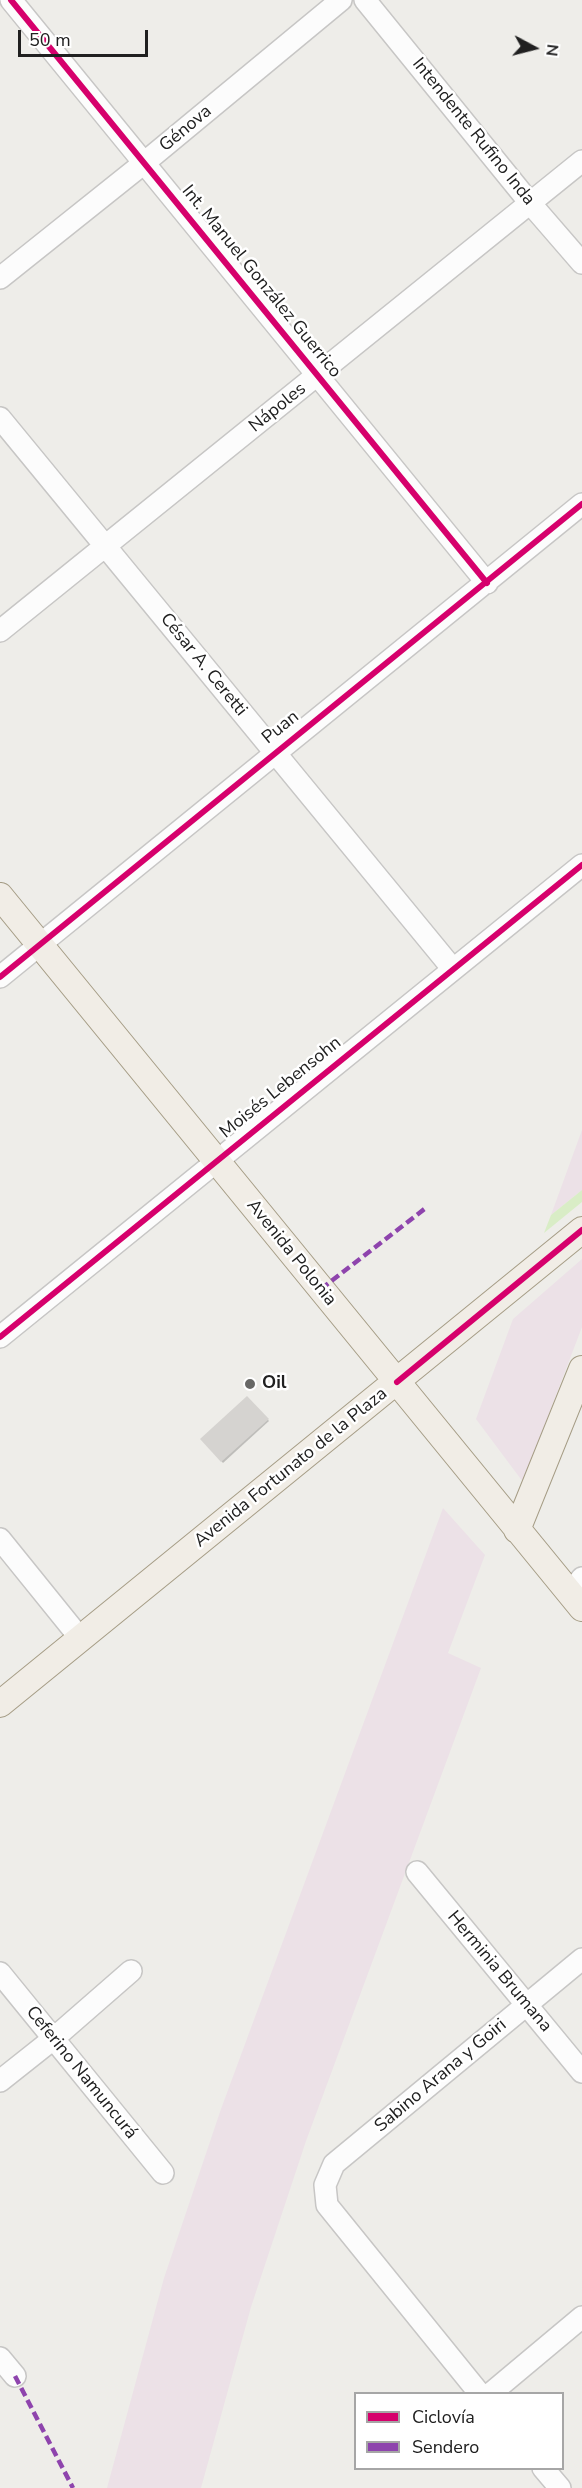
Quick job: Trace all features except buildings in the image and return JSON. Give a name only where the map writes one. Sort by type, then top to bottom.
[{"type":"main road","name":"Avenida Polonia","points":[[0,896],[517,1530],[578,1593]]},
{"type":"main road","name":"Avenida Fortunato de la Plaza","points":[[0,1704],[582,1230]]},
{"type":"main road","points":[[517,1530],[582,1369]]},
{"type":"street","name":"Int. Manuel González Guerrico","points":[[11,0],[487,583]]},
{"type":"street","name":"Génova","points":[[0,278],[144,163],[341,0]]},
{"type":"street","name":"Intendente Rufino Inda","points":[[365,0],[530,203],[582,263]]},
{"type":"street","name":"Nápoles","points":[[0,631],[582,161]]},
{"type":"street","name":"César A. Ceretti","points":[[0,418],[452,968]]},
{"type":"street","name":"Puan","points":[[0,977],[582,504]]},
{"type":"street","name":"Moisés Lebensohn","points":[[0,1337],[215,1160],[582,865]]},
{"type":"street","points":[[0,1539],[80,1638]]},
{"type":"street","name":"Herminia Brumana","points":[[417,1872],[582,2072]]},
{"type":"street","name":"Sabino Arana y Goiri","points":[[478,2392],[327,2205],[325,2185],[334,2164],[582,1959]]},
{"type":"street","points":[[0,2081],[53,2039],[131,1971]]},
{"type":"street","name":"Ceferino Namuncurá","points":[[0,1973],[163,2173]]},
{"type":"street","points":[[492,2392],[582,2317]]},
{"type":"street","points":[[0,2358],[15,2376]]},
{"type":"street","points":[[544,2470],[560,2488]]},
{"type":"shaded area","points":[[582,1130],[582,1190],[551,1215]]},
{"type":"shaded area","points":[[582,1259],[582,1327],[523,1482],[476,1419],[513,1319]]},
{"type":"shaded area","points":[[443,1508],[485,1555],[448,1653],[481,1668],[306,2141],[251,2307],[201,2488],[107,2488],[164,2278],[221,2109]]},
{"type":"green space","points":[[582,1190],[582,1202],[544,1233],[551,1215]]},
{"type":"marked path","points":[[321,1289],[427,1207]]},
{"type":"marked path","points":[[15,2376],[73,2488]]},
{"type":"cycle path","points":[[11,0],[487,583]]},
{"type":"cycle path","points":[[0,977],[582,504]]},
{"type":"cycle path","points":[[0,1337],[582,865]]},
{"type":"cycle path","points":[[397,1382],[582,1230]]},
{"type":"place","name":"Oil","points":[[250,1384]]}]
